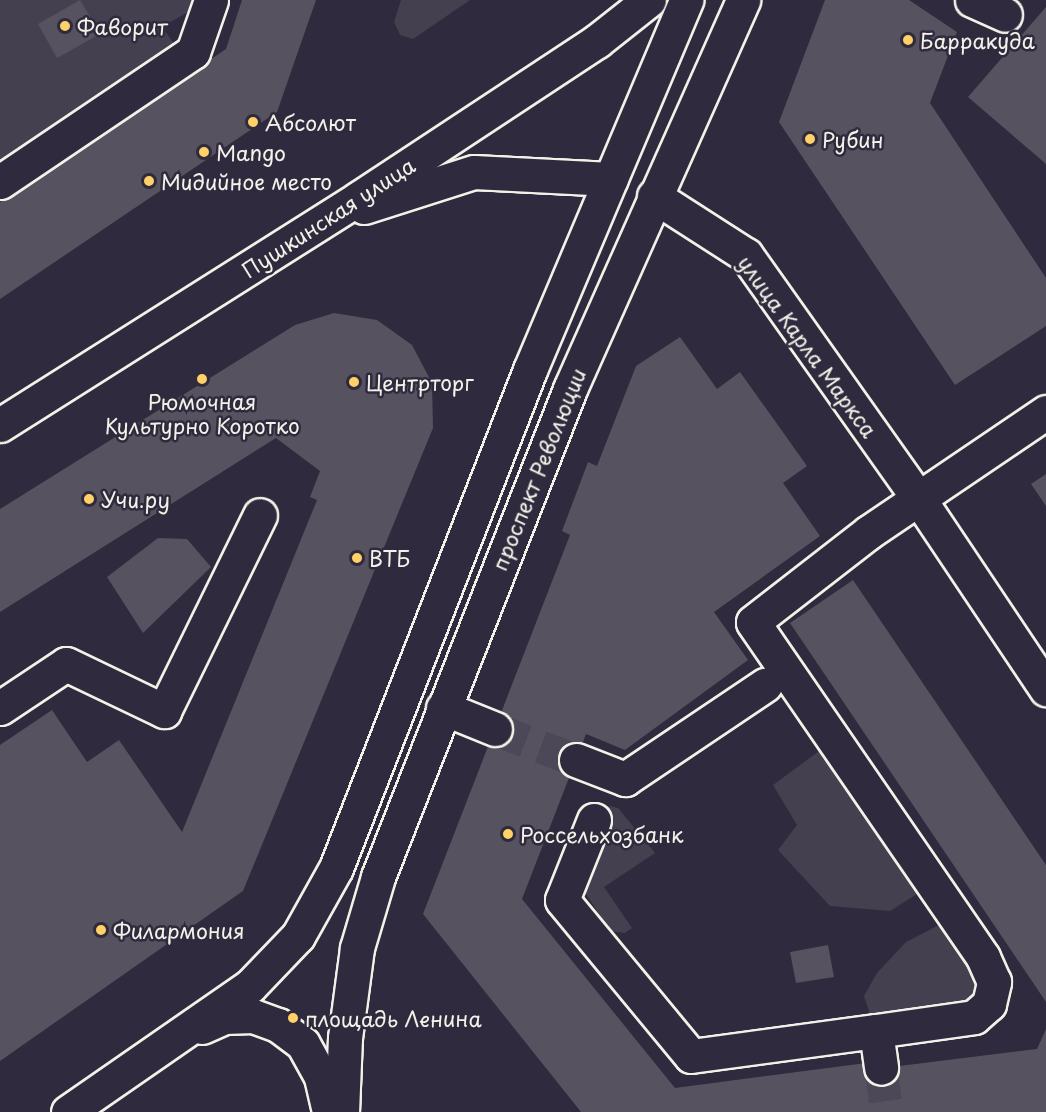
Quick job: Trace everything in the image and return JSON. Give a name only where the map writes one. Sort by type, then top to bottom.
[{"type":"main road","points":[[0,182],[193,52],[211,0]]},
{"type":"main road","name":"Пушкинская улица","points":[[0,425],[322,221],[597,41],[649,0]]},
{"type":"main road","name":"проспект Революции","points":[[168,1043],[250,986],[298,936],[336,868],[530,370],[686,0]]},
{"type":"main road","name":"проспект Революции","points":[[342,1112],[345,1038],[357,948],[378,877],[570,389],[743,0]]},
{"type":"main road","points":[[972,0],[1005,15]]},
{"type":"main road","name":"улица Карла Маркса","points":[[322,221],[474,172],[611,179],[654,196],[746,255],[919,499],[1046,689]]},
{"type":"main road","points":[[594,820],[562,900],[690,1056],[974,1017],[989,1004],[994,982],[978,949],[753,622],[919,499],[1046,412]]},
{"type":"main road","points":[[0,708],[66,664],[164,711],[260,515]]},
{"type":"main road","points":[[576,760],[625,779],[765,685]]},
{"type":"main road","points":[[443,708],[495,729]]},
{"type":"main road","points":[[68,1112],[168,1043],[224,1017],[253,1016],[278,1025],[303,1044],[321,1077],[329,1112]]},
{"type":"main road","points":[[876,1031],[881,1068]]},
{"type":"shaded area","points":[[0,0],[209,0],[162,27],[180,52],[0,187]]},
{"type":"shaded area","points":[[401,0],[470,0],[413,39],[400,35],[394,22]]},
{"type":"shaded area","points":[[830,743],[925,889],[890,911],[830,906],[778,850],[797,825],[773,785]]},
{"type":"shaded area","points":[[609,806],[618,808],[655,853],[604,887],[632,928],[625,933],[610,931],[579,883]]},
{"type":"shaded area","points":[[941,924],[969,961],[977,993],[960,1007],[872,1020],[864,996],[877,973],[906,942]]},
{"type":"building","points":[[80,0],[100,34],[57,58],[38,24]]},
{"type":"building","points":[[242,0],[316,0],[277,112],[0,299],[0,202],[226,49]]},
{"type":"building","points":[[825,0],[909,0],[957,32],[930,103],[1046,278],[1046,326],[955,385],[779,122]]},
{"type":"building","points":[[1046,7],[1046,164],[968,97]]},
{"type":"building","points":[[334,313],[377,320],[412,345],[432,383],[433,428],[243,891],[0,1061],[0,745],[52,710],[87,762],[119,740],[182,832],[317,500],[310,497],[320,471],[276,438],[0,612],[0,509],[295,325]]},
{"type":"building","points":[[680,337],[717,389],[740,372],[807,466],[783,483],[820,536],[714,612],[748,660],[625,750],[586,734],[522,899],[675,1088],[866,1063],[867,1070],[1037,1049],[1046,1029],[1046,1112],[581,1112],[423,914],[570,535],[562,531],[588,462],[597,466],[636,366]]},
{"type":"building","points":[[1046,474],[1046,506],[1031,484]]},
{"type":"building","points":[[158,538],[187,539],[211,567],[143,633],[107,577]]},
{"type":"building","points":[[853,580],[1046,865],[1046,1002],[790,623]]},
{"type":"building","points":[[828,945],[834,977],[796,983],[790,952]]},
{"type":"tunnel","points":[[495,729],[576,760]]},
{"type":"tunnel","points":[[881,1068],[887,1112]]},
{"type":"place","name":"Фаворит","points":[[65,26]]},
{"type":"place","name":"Барракуда","points":[[908,40]]},
{"type":"place","name":"Абсолют","points":[[253,122]]},
{"type":"place","name":"Рубин","points":[[810,139]]},
{"type":"place","name":"Mango","points":[[204,152]]},
{"type":"place","name":"Мидийное место","points":[[149,181]]},
{"type":"place","name":"Рюмочная Культурно Коротко","points":[[202,379]]},
{"type":"place","name":"Центрторг","points":[[354,382]]},
{"type":"place","name":"Учи.ру","points":[[89,499]]},
{"type":"place","name":"ВТБ","points":[[357,558]]},
{"type":"place","name":"Россельхозбанк","points":[[508,834]]},
{"type":"place","name":"Филармония","points":[[101,930]]},
{"type":"place","name":"площадь Ленина","points":[[293,1018]]}]
